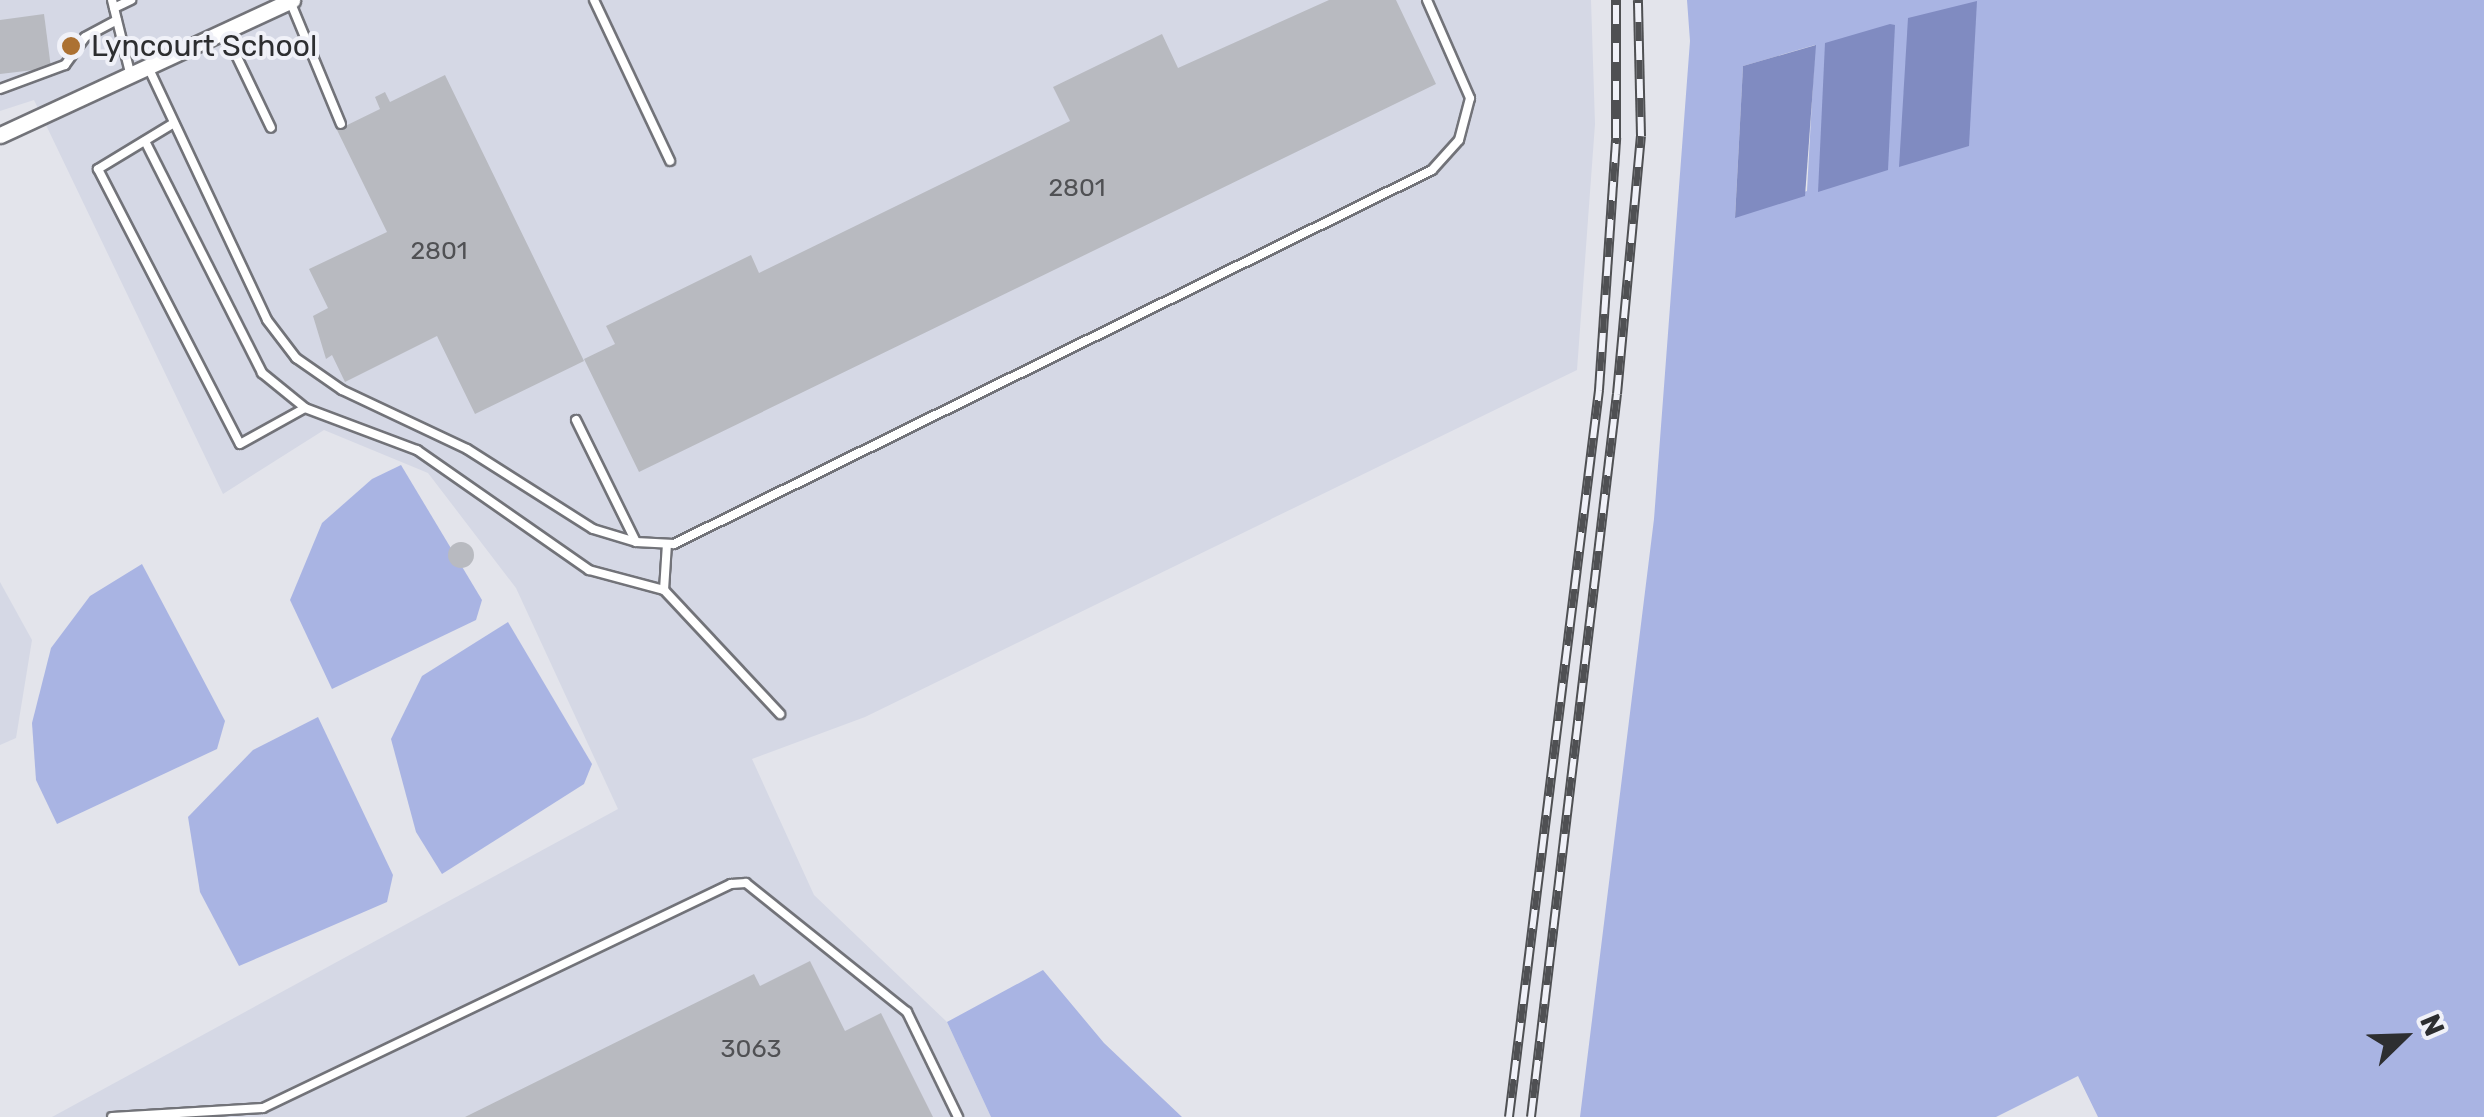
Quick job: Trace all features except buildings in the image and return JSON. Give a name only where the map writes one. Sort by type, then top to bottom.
[{"type":"street","points":[[0,136],[291,0]]},
{"type":"lane","points":[[131,78],[113,4],[132,0]]},
{"type":"lane","points":[[291,0],[342,124]]},
{"type":"lane","points":[[594,0],[670,161]]},
{"type":"lane","points":[[149,69],[267,320],[296,358],[342,390],[467,448],[593,529],[636,542],[668,544],[1432,170],[1459,140],[1470,98],[1427,0]]},
{"type":"lane","points":[[0,89],[74,59],[84,38],[117,20]]},
{"type":"lane","points":[[225,32],[271,128]]},
{"type":"lane","points":[[174,123],[98,169],[240,444],[306,408]]},
{"type":"lane","points":[[145,140],[262,373],[306,408],[417,450],[589,570],[664,590],[780,714]]},
{"type":"lane","points":[[576,420],[636,542]]},
{"type":"lane","points":[[664,590],[668,544]]},
{"type":"lane","points":[[112,1117],[262,1108],[714,892],[746,882],[907,1012],[958,1117]]},
{"type":"shaded area","points":[[0,0],[1591,0],[1595,124],[1577,370],[865,717],[752,759],[814,895],[947,1022],[991,1117],[52,1117],[618,809],[516,588],[428,473],[324,430],[223,494],[34,100],[0,111]]},
{"type":"shaded area","points":[[1687,0],[2484,0],[2484,1117],[2098,1117],[2078,1076],[1996,1117],[1580,1117],[1654,519],[1690,41]],"holes":[[[1815,45],[1807,191],[1735,217],[1743,66]]]},
{"type":"shaded area","points":[[1977,1],[1969,146],[1899,167],[1908,18]]},
{"type":"shaded area","points":[[1895,25],[1888,170],[1818,192],[1825,43]]},
{"type":"shaded area","points":[[1816,45],[1805,196],[1735,218],[1743,66]]},
{"type":"shaded area","points":[[401,465],[482,600],[476,620],[332,689],[290,600],[322,523],[372,479]]},
{"type":"shaded area","points":[[142,564],[225,721],[217,749],[57,824],[36,780],[32,723],[51,648],[90,596]]},
{"type":"shaded area","points":[[0,582],[32,640],[16,738],[0,745]]},
{"type":"shaded area","points":[[508,622],[592,764],[584,784],[442,874],[416,832],[391,739],[422,676]]},
{"type":"shaded area","points":[[318,717],[393,875],[387,902],[239,966],[200,892],[188,817],[253,750]]},
{"type":"shaded area","points":[[1043,970],[1104,1043],[1182,1117],[991,1117],[947,1022]]},
{"type":"railway","points":[[1509,1117],[1599,390],[1616,138],[1616,0]]},
{"type":"railway","points":[[1531,1117],[1617,394],[1641,136],[1638,0]]},
{"type":"place","name":"Lyncourt School","points":[[71,46]]}]
